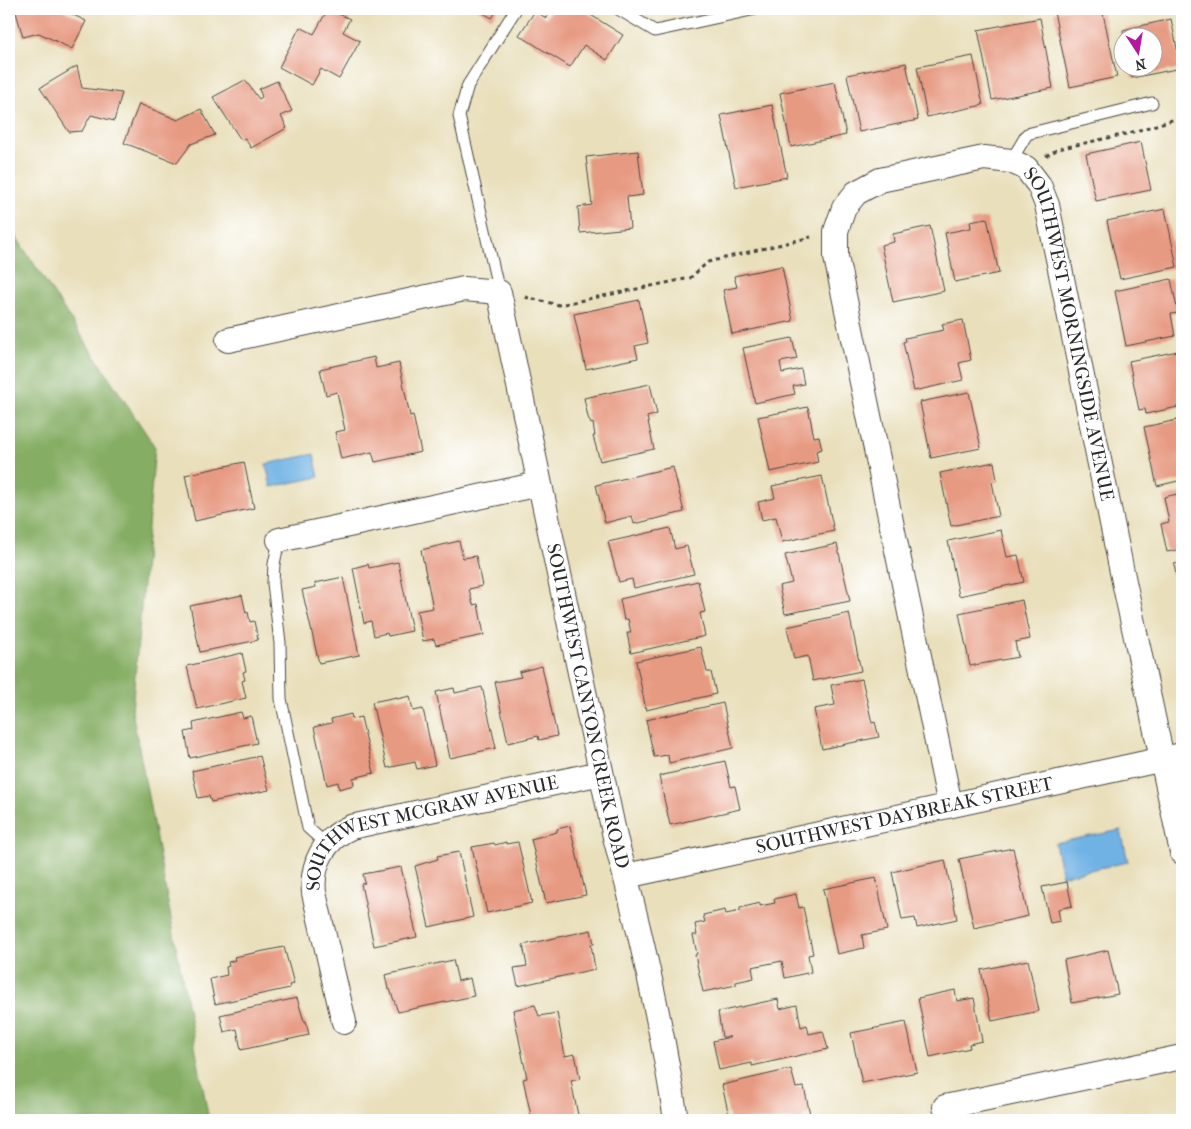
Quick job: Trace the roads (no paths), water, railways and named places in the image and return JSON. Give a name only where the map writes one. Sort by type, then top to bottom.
[{"type":"street","name":"SOUTHWEST MORNINGSIDE AVENUE","points":[[950,805],[836,257],[836,231],[844,208],[856,193],[880,180],[984,158],[1019,164],[1039,184],[1047,205],[1172,757],[1182,852]]},
{"type":"street","points":[[228,340],[464,288],[500,292]]},
{"type":"street","name":"SOUTHWEST CANYON CREEK ROAD","points":[[500,292],[601,773],[642,942],[676,1120]]},
{"type":"street","points":[[278,540],[539,484]]},
{"type":"street","name":"SOUTHWEST DAYBREAK STREET","points":[[626,876],[1172,757]]},
{"type":"street","name":"SOUTHWEST MCGRAW AVENUE","points":[[344,1022],[313,882],[314,871],[318,861],[327,845],[338,832],[351,827],[601,773]]},
{"type":"street","points":[[945,1107],[1182,1057]]},
{"type":"lane","points":[[500,292],[459,116],[468,85],[516,9]]},
{"type":"lane","points":[[618,9],[655,31],[756,9]]},
{"type":"lane","points":[[1019,164],[1027,134],[1152,103]]},
{"type":"lane","points":[[278,540],[273,583],[280,643],[281,699],[308,828],[327,845]]},
{"type":"water","points":[[314,454],[319,477],[271,487],[266,464]]},
{"type":"water","points":[[1121,830],[1128,862],[1062,876],[1055,843]]}]
